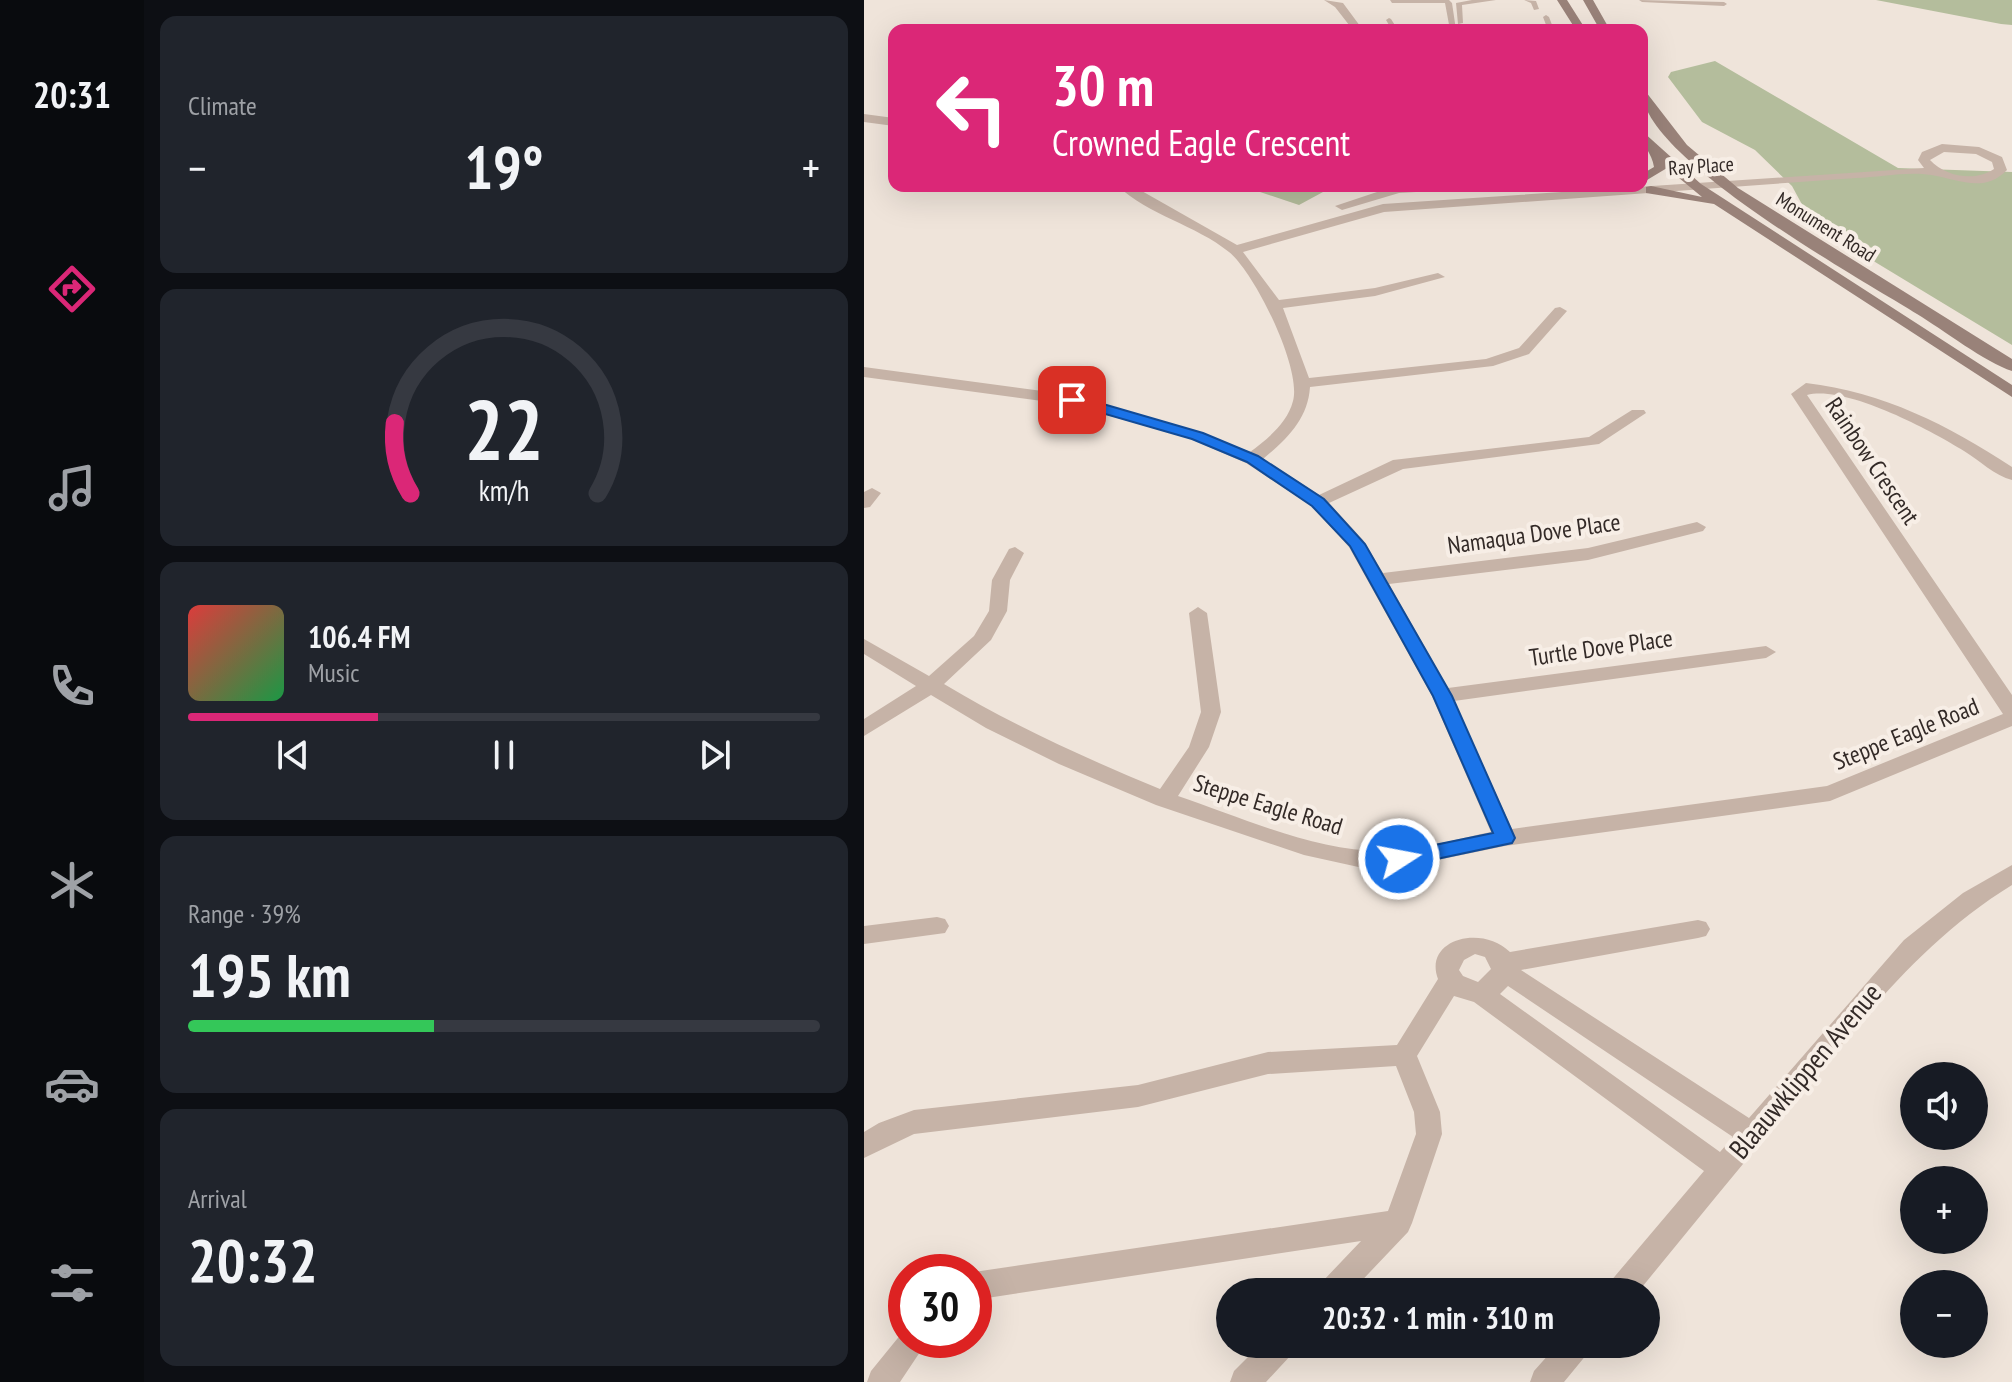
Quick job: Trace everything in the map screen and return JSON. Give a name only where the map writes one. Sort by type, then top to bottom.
[{"type":"main road","points":[[1562,0],[1577,24]]},
{"type":"main road","points":[[1588,0],[1602,24]]},
{"type":"main road","name":"Monument Road","points":[[1648,102],[1681,148],[1711,175],[2012,366]]},
{"type":"main road","name":"Monument Road","points":[[1648,142],[1690,182],[2012,392]]},
{"type":"main road","points":[[1648,180],[1661,168],[1658,154]]},
{"type":"main road","points":[[1648,184],[1731,210]]},
{"type":"street","points":[[1336,2],[1353,24]]},
{"type":"street","points":[[864,118],[888,121]]},
{"type":"street","name":"Ray Place","points":[[1690,182],[1711,175],[1852,169],[1924,160],[1926,155],[1942,148],[2012,156]]},
{"type":"street","points":[[1990,155],[2007,166]]},
{"type":"street","points":[[1924,160],[1935,171]]},
{"type":"street","name":"Ray Place","points":[[1648,183],[1724,184],[1935,171],[1954,178],[1979,180],[1997,175],[2007,166]]},
{"type":"street","points":[[1134,192],[1229,246],[1275,305],[1303,383],[1301,403],[1282,435],[1252,459]]},
{"type":"street","name":"Ray Place","points":[[1291,228],[1386,192]]},
{"type":"street","name":"Ray Place","points":[[1229,246],[1291,228],[1383,208],[1551,192]]},
{"type":"street","points":[[1374,195],[1383,208]]},
{"type":"street","points":[[1275,305],[1395,289],[1438,277]]},
{"type":"street","points":[[1303,383],[1488,363],[1524,351],[1560,311]]},
{"type":"street","points":[[864,372],[1091,404],[1197,436],[1252,459],[1318,502],[1357,544],[1442,696],[1505,838]]},
{"type":"street","name":"Rainbow Crescent","points":[[2012,475],[1948,432],[1916,418],[1829,390],[1806,388],[1799,394],[2012,711]]},
{"type":"street","points":[[1318,502],[1399,464],[1593,441],[1638,413]]},
{"type":"street","name":"Namaqua Dove Place","points":[[1375,580],[1588,554],[1697,527]]},
{"type":"street","points":[[864,729],[930,686],[963,659],[991,626],[998,611],[1001,580],[1015,553]]},
{"type":"street","points":[[1164,799],[1202,744],[1209,724],[1211,712],[1198,613]]},
{"type":"street","name":"Steppe Eagle Road","points":[[864,645],[1041,748],[1164,799],[1304,847],[1363,859],[1399,859],[1505,838],[1830,793],[2012,718]]},
{"type":"street","name":"Turtle Dove Place","points":[[1442,696],[1766,652]]},
{"type":"street","name":"Blaauwklippen Avenue","points":[[1632,1278],[1834,1035],[1912,947],[1971,899],[2012,874]]},
{"type":"street","points":[[864,935],[937,926]]},
{"type":"street","points":[[1504,967],[1698,929]]},
{"type":"street","points":[[1504,967],[1496,985],[1479,992],[1466,991],[1451,980],[1447,964],[1450,957],[1465,946],[1484,946],[1493,950],[1504,967],[1751,1134]]},
{"type":"street","points":[[1404,1055],[1451,980]]},
{"type":"street","points":[[1479,992],[1722,1169]]},
{"type":"street","points":[[864,1146],[888,1131],[914,1122],[1138,1096],[1268,1063],[1404,1055]]},
{"type":"street","points":[[1345,1278],[1398,1223],[1429,1134],[1427,1112],[1404,1055]]},
{"type":"street","points":[[992,1283],[1398,1223]]},
{"type":"street","points":[[882,1382],[900,1358]]},
{"type":"street","points":[[1245,1382],[1268,1358]]},
{"type":"street","points":[[1545,1382],[1565,1358]]},
{"type":"lane","points":[[1460,24],[1459,3],[1493,0]]},
{"type":"lane","points":[[1527,0],[1534,2],[1536,9]]},
{"type":"lane","points":[[1642,0],[1724,4]]},
{"type":"lane","points":[[1392,1],[1446,1],[1452,24]]},
{"type":"lane","points":[[1546,17],[1549,24]]},
{"type":"lane","points":[[1389,20],[1391,24]]},
{"type":"green space","points":[[1876,0],[2012,0],[2012,25],[2001,24]]},
{"type":"green space","points":[[1715,61],[1898,168],[2012,172],[2012,345],[1852,248],[1805,210],[1792,186],[1755,150],[1702,122],[1668,77],[1671,72]]},
{"type":"green space","points":[[1260,192],[1323,192],[1299,205]]},
{"type":"route","points":[[1072,400],[1197,436],[1252,459],[1318,502],[1357,544],[1442,696],[1505,838],[1399,859]]}]
